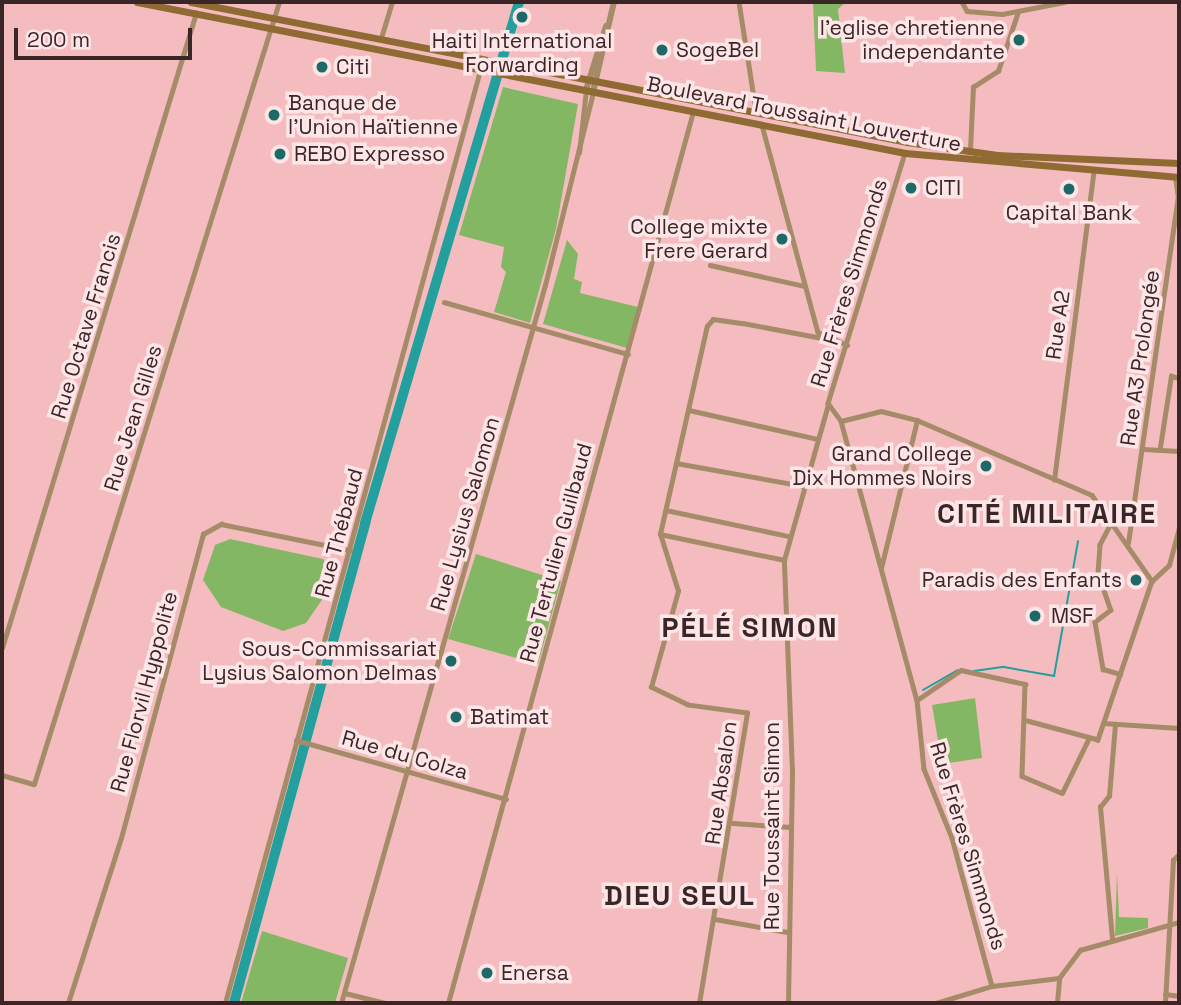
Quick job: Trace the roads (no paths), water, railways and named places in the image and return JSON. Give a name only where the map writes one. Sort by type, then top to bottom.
[{"type":"main road","name":"Boulevard Toussaint Louverture","points":[[137,2],[905,153],[1093,174],[1177,177]]},
{"type":"main road","name":"Boulevard Toussaint Louverture","points":[[191,2],[907,142],[970,152],[1179,163]]},
{"type":"main road","points":[[905,153],[907,142]]},
{"type":"street","points":[[272,29],[279,2]]},
{"type":"street","points":[[381,38],[392,2]]},
{"type":"street","points":[[589,91],[614,2]]},
{"type":"street","points":[[739,2],[757,111]]},
{"type":"street","points":[[962,2],[967,11]]},
{"type":"street","points":[[967,11],[970,2]]},
{"type":"street","points":[[967,11],[1018,12],[1065,2]]},
{"type":"street","points":[[1086,2],[1111,2]]},
{"type":"street","points":[[970,152],[973,87],[998,71],[1011,48],[1018,12]]},
{"type":"street","name":"Rue Octave Francis","points":[[2,648],[195,13]]},
{"type":"street","name":"Rue Jean Gilles","points":[[2,775],[34,784],[272,29]]},
{"type":"street","name":"Rue Thébaud","points":[[225,1003],[482,70]]},
{"type":"street","name":"Rue Lysius Salomon","points":[[341,1003],[533,327],[579,154],[589,91]]},
{"type":"street","name":"Rue Tertulien Guilbaud","points":[[448,1003],[693,111]]},
{"type":"street","points":[[762,124],[805,286],[822,338],[847,345]]},
{"type":"street","name":"Rue Frères Simmonds","points":[[905,153],[828,403],[841,421],[917,700],[924,769],[952,838],[992,986]]},
{"type":"street","name":"Rue A2","points":[[1054,480],[1093,174]]},
{"type":"street","name":"Rue A3 Prolongée","points":[[1128,544],[1178,198],[1177,177]]},
{"type":"street","points":[[710,265],[805,286]]},
{"type":"street","points":[[444,302],[628,354]]},
{"type":"street","name":"Rue Absalon","points":[[699,1003],[733,823],[747,713],[688,705],[651,687],[678,591],[660,534],[713,320],[822,338]]},
{"type":"street","points":[[1160,447],[1171,376],[1179,377]]},
{"type":"street","name":"Rue Toussaint Simon","points":[[788,1003],[790,827],[784,560],[788,536],[828,403]]},
{"type":"street","points":[[689,410],[818,439]]},
{"type":"street","points":[[841,421],[881,411],[917,420],[1092,495],[1152,581]]},
{"type":"street","points":[[880,570],[917,420]]},
{"type":"street","points":[[1143,449],[1160,447],[1179,451]]},
{"type":"street","points":[[676,463],[804,486]]},
{"type":"street","points":[[665,509],[788,536]]},
{"type":"street","points":[[1112,522],[1100,545],[1098,573],[1111,610],[1095,622],[1103,669],[1120,674]]},
{"type":"street","name":"Rue Florvil Hyppolite","points":[[68,1003],[121,838],[203,534],[221,524],[350,550]]},
{"type":"street","points":[[1027,721],[1087,740],[1098,740],[1152,581],[1169,565],[1179,528]]},
{"type":"street","points":[[660,534],[784,560]]},
{"type":"street","points":[[917,700],[961,670],[1022,682],[1030,692],[1022,776],[1062,793],[1087,740]]},
{"type":"street","points":[[1103,723],[1179,728]]},
{"type":"street","points":[[1112,939],[1100,807],[1109,796],[1115,724]]},
{"type":"street","name":"Rue du Colza","points":[[298,741],[506,799]]},
{"type":"street","points":[[733,823],[790,827]]},
{"type":"street","points":[[1165,1003],[1173,860],[1179,854]]},
{"type":"street","points":[[715,919],[787,932]]},
{"type":"street","points":[[1058,1003],[1059,978],[1080,950],[1179,922]]},
{"type":"street","points":[[936,1003],[992,986],[1059,978]]},
{"type":"street","points":[[345,993],[385,1003]]},
{"type":"street","points":[[1165,994],[1179,996]]},
{"type":"waterway","points":[[234,1003],[365,523],[519,2]]},
{"type":"waterway","points":[[974,671],[1004,667],[1054,676],[1078,541]]},
{"type":"waterway","points":[[923,690],[958,670]]},
{"type":"place","name":"Haiti International Forwarding","points":[[522,17]]},
{"type":"place","name":"l'eglise chretienne independante","points":[[1019,40]]},
{"type":"place","name":"SogeBel","points":[[662,50]]},
{"type":"place","name":"Citi","points":[[322,67]]},
{"type":"place","name":"Banque de l’Union Haïtienne","points":[[274,115]]},
{"type":"place","name":"REBO Expresso","points":[[280,154]]},
{"type":"place","name":"CITI","points":[[911,188]]},
{"type":"place","name":"Capital Bank","points":[[1069,189]]},
{"type":"place","name":"College mixte Frere Gerard","points":[[782,239]]},
{"type":"place","name":"Grand College Dix Hommes Noirs","points":[[986,466]]},
{"type":"place","name":"Paradis des Enfants","points":[[1136,580]]},
{"type":"place","name":"MSF","points":[[1035,616]]},
{"type":"place","name":"Sous-Commissariat Lysius Salomon Delmas","points":[[451,661]]},
{"type":"place","name":"Batimat","points":[[456,717]]},
{"type":"place","name":"Enersa","points":[[487,973]]},
{"type":"district","name":"CITÉ MILITAIRE","points":[[1047,513]]},
{"type":"district","name":"PÉLÉ SIMON","points":[[750,627]]},
{"type":"district","name":"DIEU SEUL","points":[[680,895]]}]
